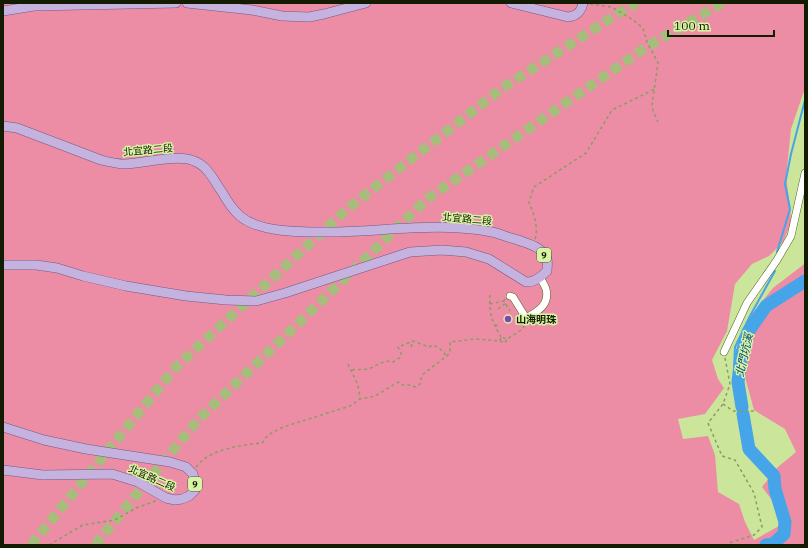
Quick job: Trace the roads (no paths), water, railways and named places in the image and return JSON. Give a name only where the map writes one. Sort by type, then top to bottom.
[{"type":"main road","points":[[3,11],[34,6],[176,3]]},
{"type":"main road","points":[[187,3],[252,10],[282,16],[296,17],[308,17],[324,14],[366,3]]},
{"type":"main road","points":[[511,3],[568,17],[574,16],[578,13],[583,3]]},
{"type":"main road","name":"北宜路二段","points":[[3,126],[17,128],[101,160],[114,163],[125,164],[180,158],[195,161],[202,165],[209,173],[232,208],[242,217],[255,224],[270,228],[334,232],[446,227],[493,232],[532,245],[542,252],[548,260],[547,271],[540,278]]},
{"type":"main road","points":[[3,265],[36,265],[58,268],[83,276],[126,286],[186,296],[256,301],[410,252],[442,250],[466,252],[489,259],[526,282],[531,282],[540,278]]},
{"type":"main road","name":"北宜路二段","points":[[3,427],[44,440],[86,449],[170,462],[186,467],[193,474],[195,490],[182,500],[175,500],[166,498],[138,482],[112,474],[43,474],[3,470]]},
{"type":"lane","points":[[724,352],[747,303],[777,260],[791,236],[805,173]]},
{"type":"lane","points":[[508,295],[513,297],[526,318],[542,308],[546,300],[546,290],[540,278]]},
{"type":"waterway","points":[[777,252],[790,209],[785,184],[805,100]]},
{"type":"waterway","points":[[738,382],[734,369],[735,347],[775,271]]},
{"type":"waterway","name":"北門坑溪","points":[[742,407],[738,382],[741,356],[748,332],[766,306],[805,281]]},
{"type":"waterway","name":"北門坑溪","points":[[743,414],[749,449],[774,476],[775,489],[785,522],[784,534],[773,544],[766,545]]},
{"type":"tunnel","points":[[31,545],[175,368],[347,209],[501,89],[625,9],[637,3]]},
{"type":"tunnel","points":[[95,545],[197,421],[427,199],[645,48],[722,3]]},
{"type":"place","name":"山海明珠","points":[[508,319]]}]
